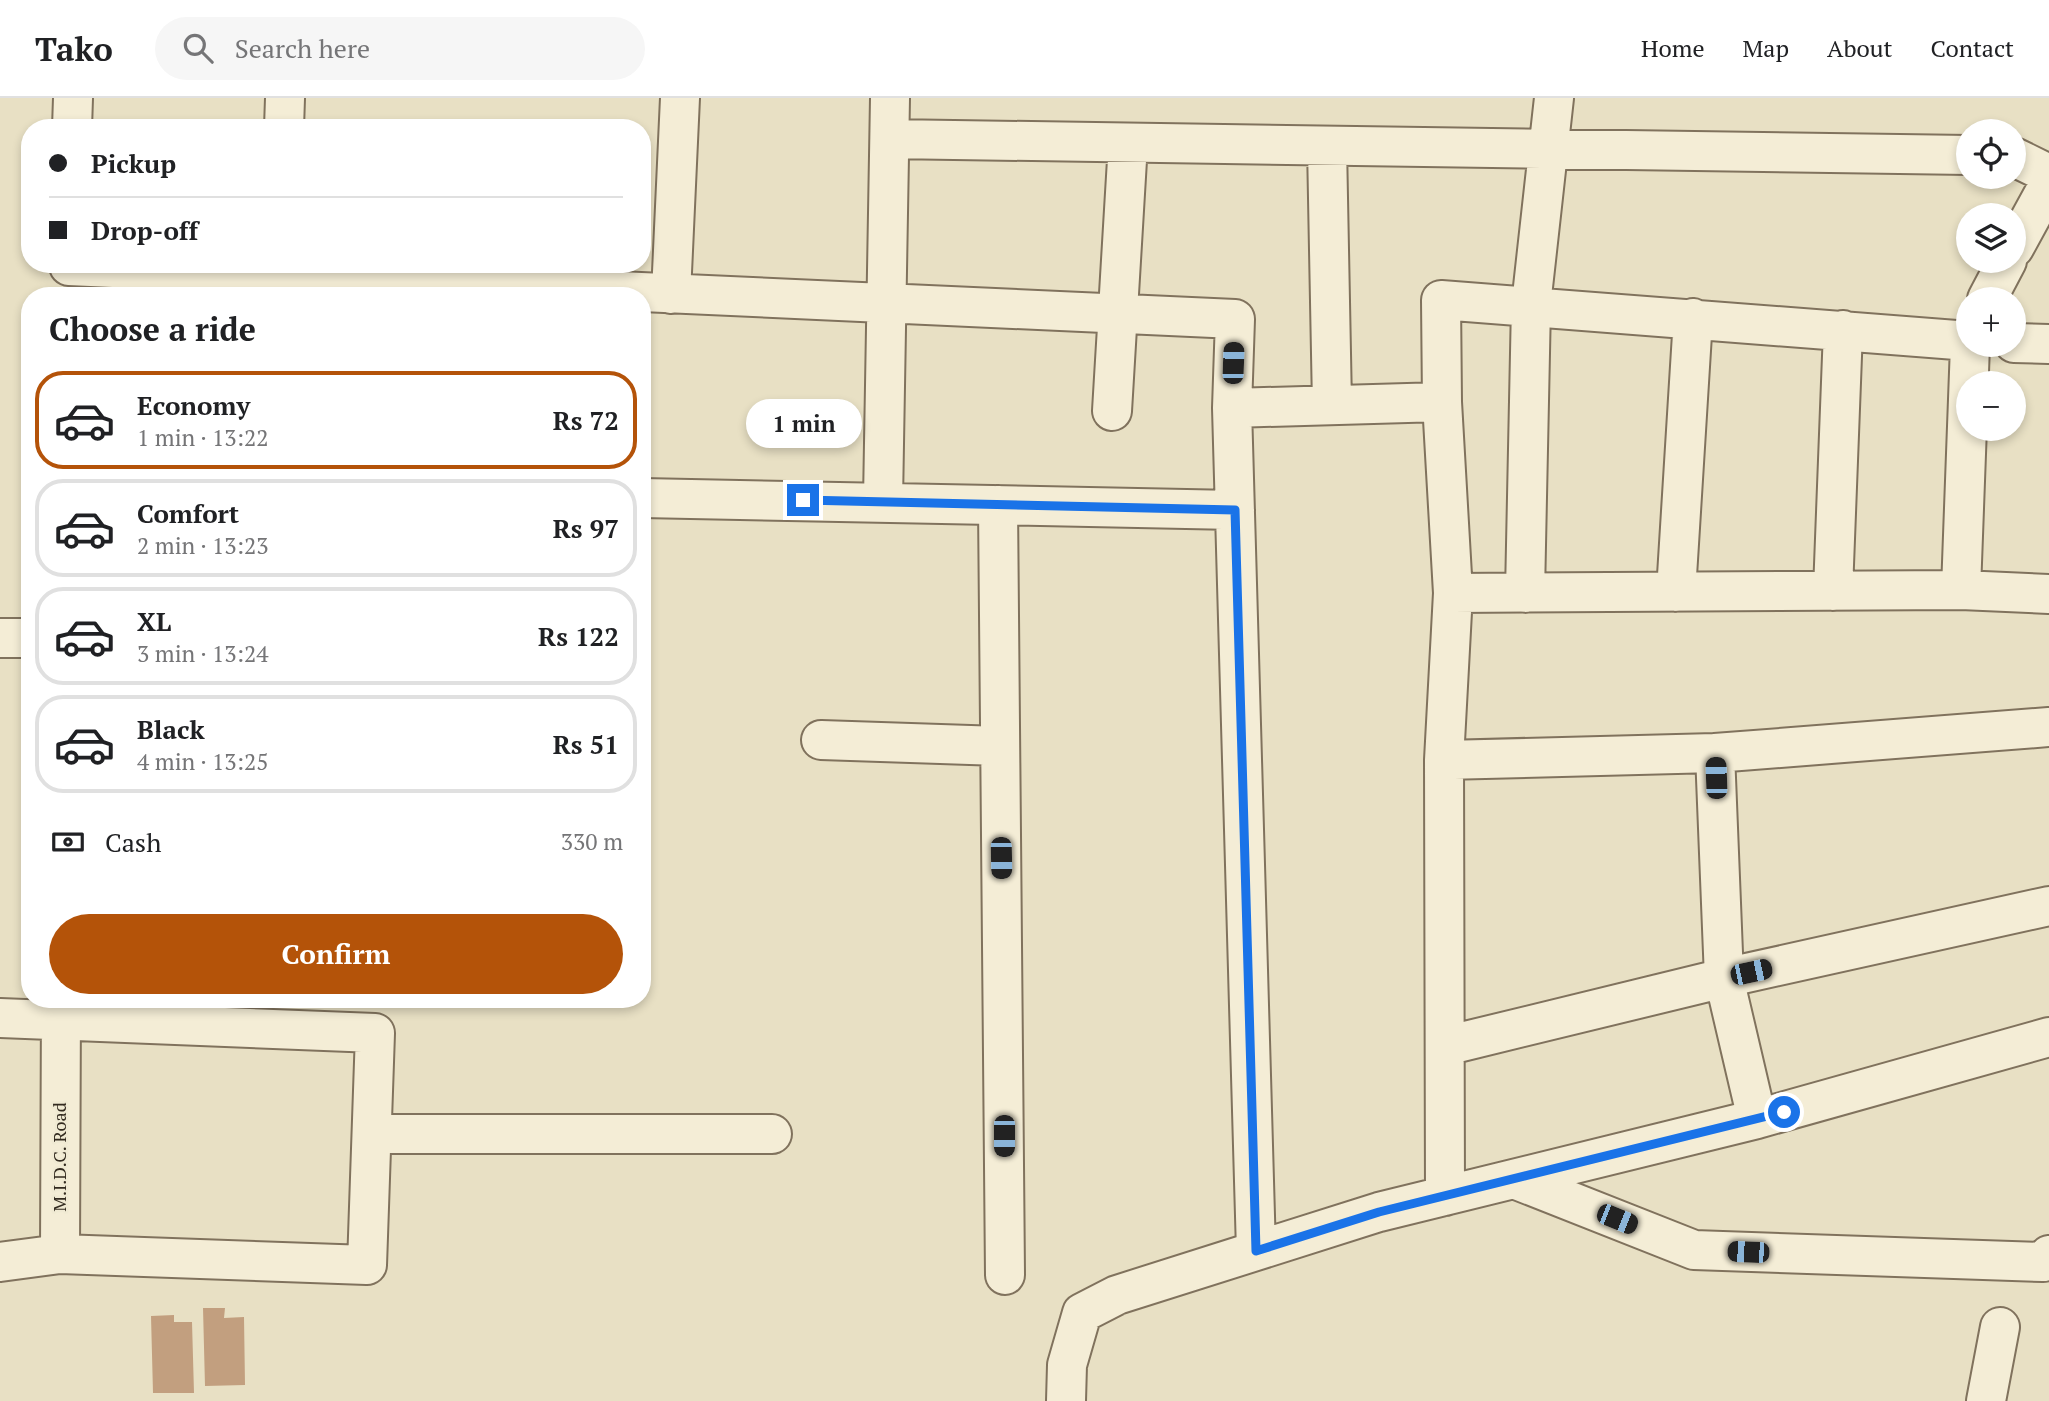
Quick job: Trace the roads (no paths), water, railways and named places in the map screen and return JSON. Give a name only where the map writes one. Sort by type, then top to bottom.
[{"type":"street","points":[[72,119],[73,98]]},
{"type":"street","points":[[284,119],[285,98]]},
{"type":"street","points":[[671,294],[680,98]]},
{"type":"street","points":[[883,501],[890,98]]},
{"type":"street","points":[[1525,593],[1531,305],[1554,98]]},
{"type":"street","points":[[890,139],[1956,155]]},
{"type":"street","points":[[1112,411],[1128,143]]},
{"type":"street","points":[[1327,146],[1332,405]]},
{"type":"street","points":[[2026,163],[2049,174]]},
{"type":"street","points":[[2026,226],[2049,184]]},
{"type":"street","points":[[68,276],[172,273]]},
{"type":"street","points":[[325,273],[556,287]]},
{"type":"street","points":[[651,293],[1235,319],[1232,408],[1256,1251]]},
{"type":"street","points":[[1445,1196],[1444,760],[1453,593],[1442,402],[1441,300],[1843,330],[1956,342]]},
{"type":"street","points":[[1676,592],[1693,318]]},
{"type":"street","points":[[1833,591],[1843,330]]},
{"type":"street","points":[[2026,343],[2049,344]]},
{"type":"street","points":[[1961,590],[1969,357]]},
{"type":"street","points":[[1232,408],[1442,402]]},
{"type":"street","points":[[651,498],[1235,510]]},
{"type":"street","points":[[998,505],[1005,1275]]},
{"type":"street","points":[[1453,593],[1961,590],[2049,594]]},
{"type":"street","points":[[0,638],[21,638]]},
{"type":"street","points":[[1444,760],[1715,753],[2049,727]]},
{"type":"street","points":[[821,740],[1000,746]]},
{"type":"street","points":[[1715,753],[1724,978],[1757,1119]]},
{"type":"street","points":[[1445,1046],[1724,978],[2049,906]]},
{"type":"street","points":[[0,1018],[61,1010],[375,1033],[368,1265],[60,1254],[0,1262]]},
{"type":"street","name":"M.I.D.C. Road","points":[[60,1254],[61,1010]]},
{"type":"street","points":[[1066,1401],[1067,1365],[1082,1312],[1117,1295],[1379,1212],[1757,1119],[2049,1037]]},
{"type":"street","points":[[372,1134],[772,1134]]},
{"type":"street","points":[[1514,1179],[1694,1250],[2043,1262],[2049,1255]]},
{"type":"street","points":[[1986,1401],[2000,1327]]}]
